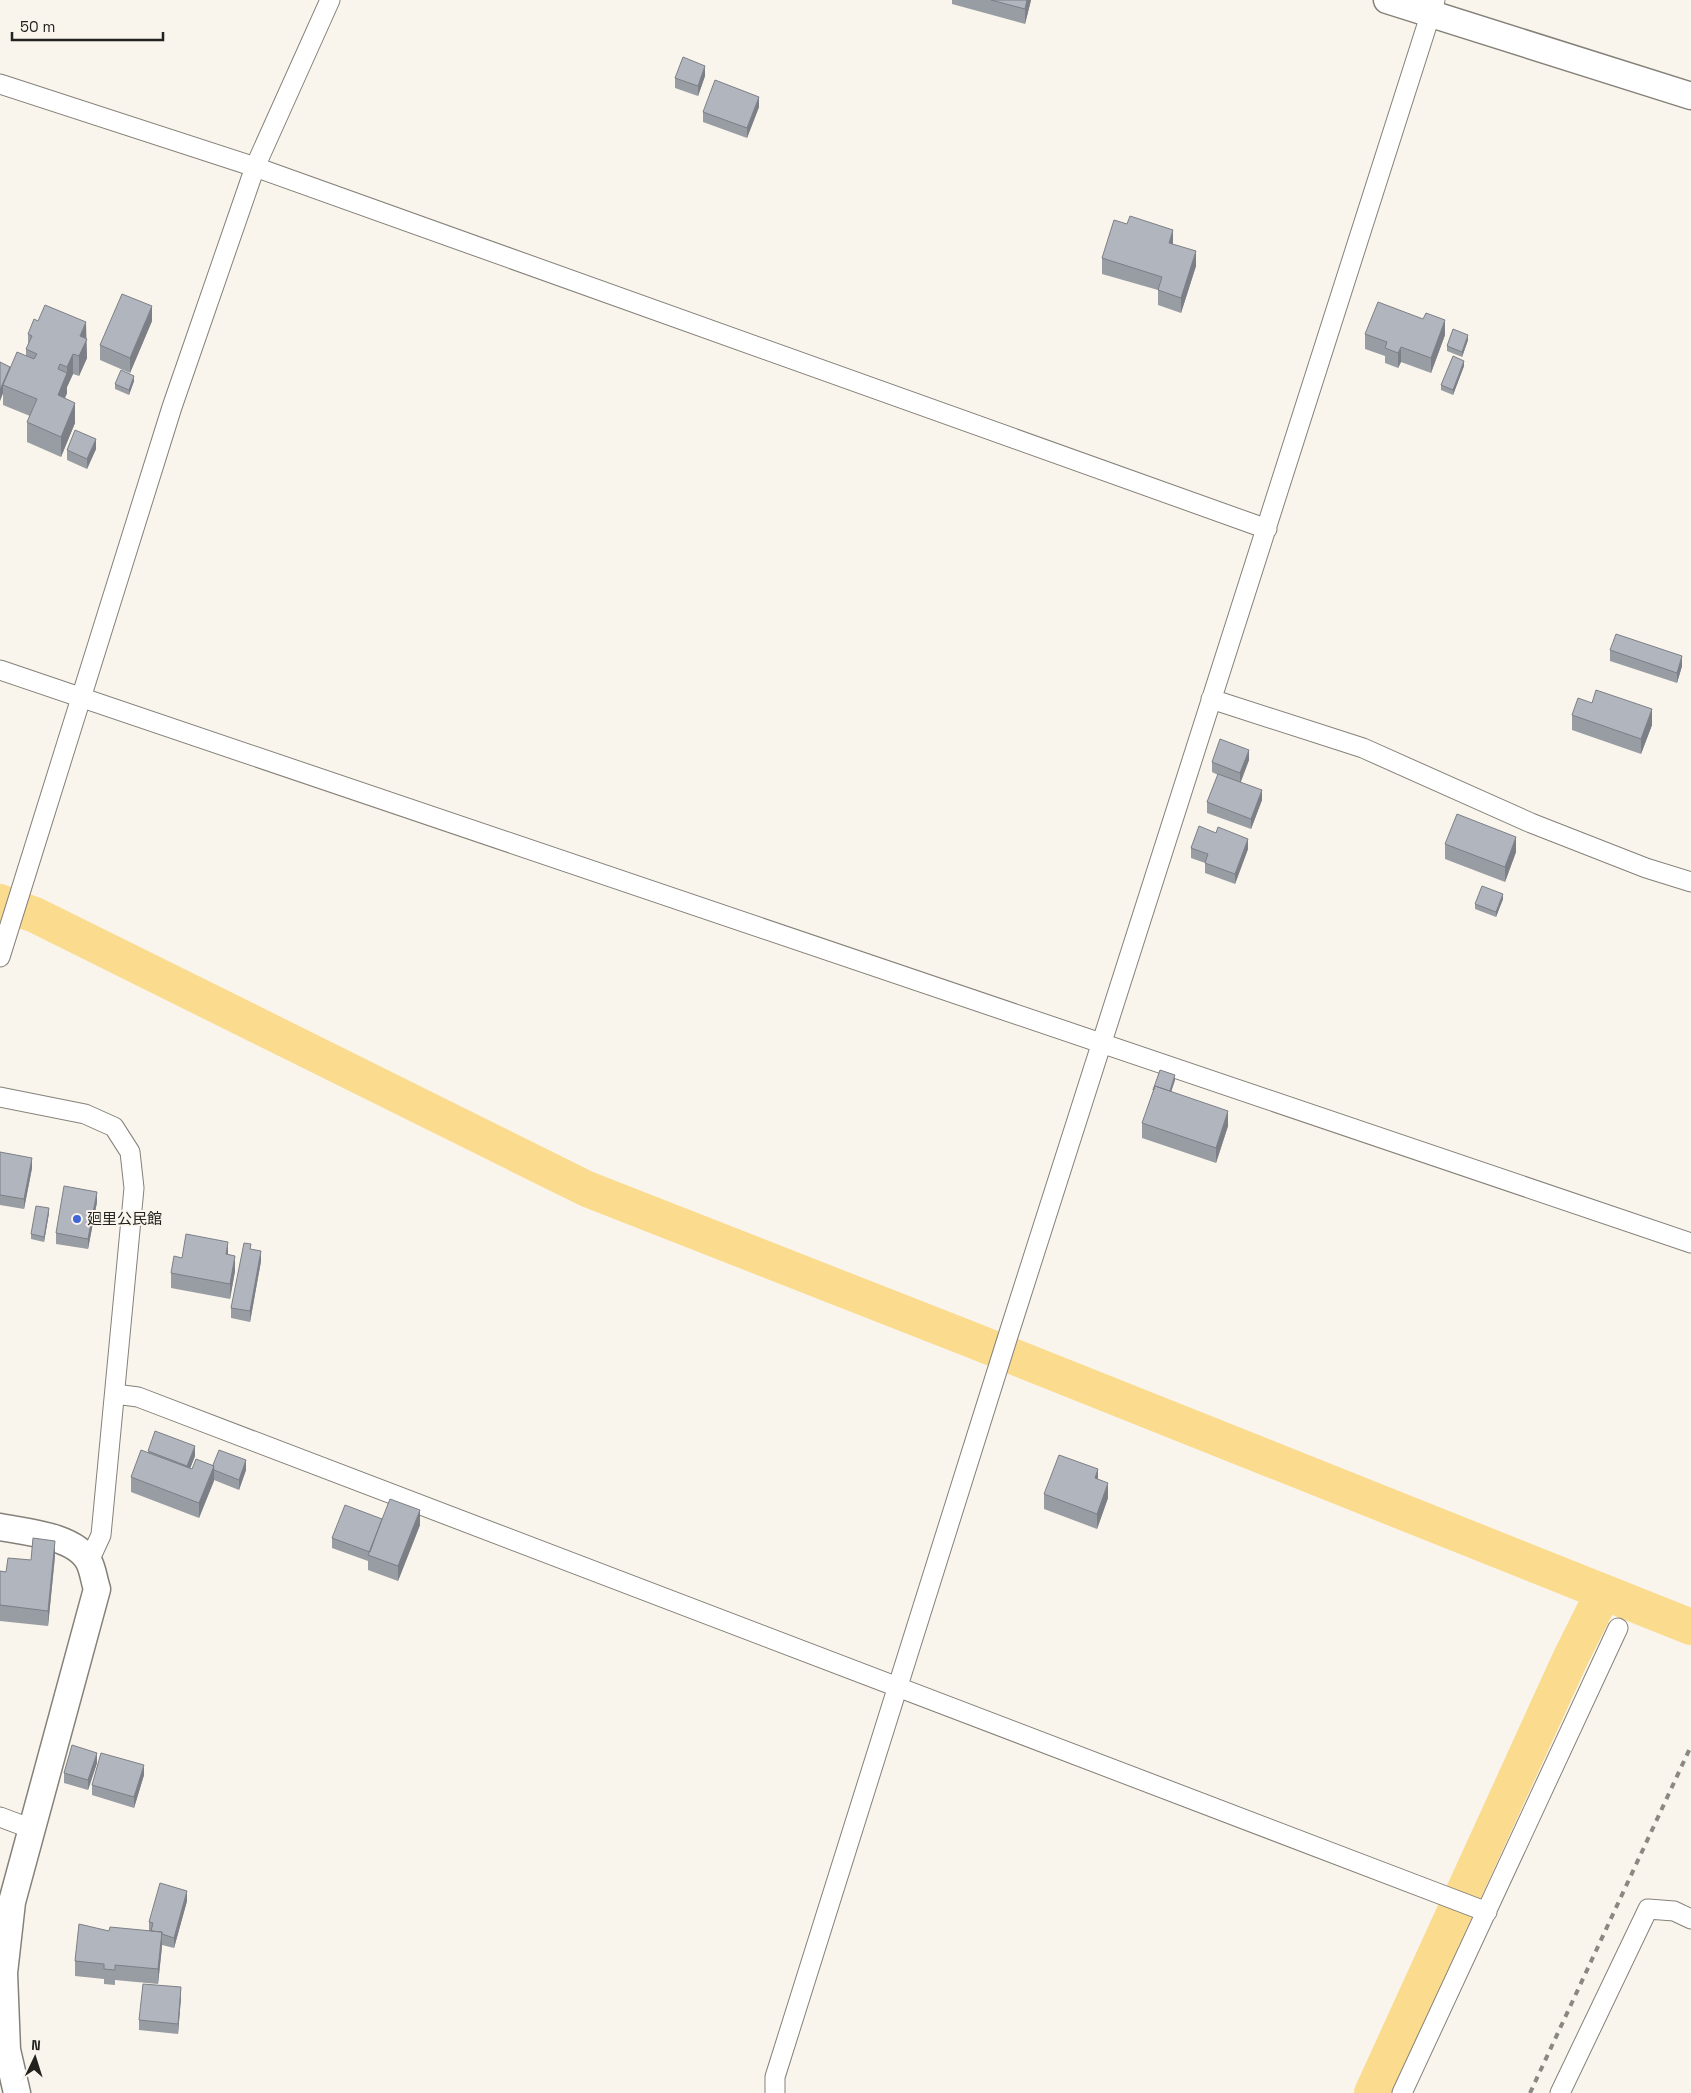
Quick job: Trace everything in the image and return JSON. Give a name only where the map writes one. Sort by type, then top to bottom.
[{"type":"street","points":[[0,957],[172,407],[255,167],[330,0]]},
{"type":"street","points":[[1387,0],[1433,7],[1691,96]]},
{"type":"street","points":[[775,2093],[774,2077],[996,1373],[1433,7]]},
{"type":"street","points":[[0,84],[255,167],[1267,529]]},
{"type":"street","points":[[0,670],[1691,1244]]},
{"type":"street","points":[[1211,699],[1363,748],[1531,823],[1646,868],[1691,882]]},
{"type":"street","points":[[0,1097],[85,1114],[114,1128],[130,1152],[134,1188],[101,1535],[89,1561]]},
{"type":"street","points":[[115,1394],[138,1397],[1487,1912]]},
{"type":"street","points":[[0,1527],[41,1535],[72,1544],[89,1561],[97,1589],[12,1902],[4,1974],[7,2050],[17,2093]]},
{"type":"street","points":[[1402,2093],[1618,1628]]},
{"type":"street","points":[[0,1817],[32,1829]]},
{"type":"street","points":[[1560,2093],[1648,1909],[1674,1912],[1691,1919]]},
{"type":"building","points":[[991,0],[1027,0],[1025,9]]},
{"type":"building","points":[[683,57],[705,66],[698,86],[675,78]]},
{"type":"building","points":[[715,80],[759,97],[747,128],[703,112]]},
{"type":"building","points":[[1130,216],[1173,230],[1169,243],[1196,251],[1181,298],[1158,290],[1162,277],[1102,258],[1114,220],[1127,224]]},
{"type":"building","points":[[122,294],[152,306],[130,358],[100,345]]},
{"type":"building","points":[[1378,302],[1423,319],[1426,313],[1445,320],[1431,358],[1401,347],[1398,353],[1385,348],[1387,342],[1365,334]]},
{"type":"building","points":[[45,305],[86,322],[80,336],[87,339],[79,356],[73,354],[67,367],[60,364],[58,369],[67,373],[58,395],[75,403],[61,437],[27,422],[37,399],[3,385],[17,352],[34,359],[37,354],[26,349],[32,336],[28,334],[34,319],[38,321]]},
{"type":"building","points":[[1453,329],[1468,335],[1462,352],[1447,346]]},
{"type":"building","points":[[1453,356],[1464,361],[1453,390],[1441,385]]},
{"type":"building","points":[[0,362],[10,367],[0,390]]},
{"type":"building","points":[[121,370],[134,376],[129,390],[115,384]]},
{"type":"building","points":[[75,430],[96,439],[87,459],[67,450]]},
{"type":"building","points":[[1616,634],[1682,656],[1677,673],[1610,650]]},
{"type":"building","points":[[1596,690],[1652,709],[1641,739],[1572,715],[1578,698],[1592,703]]},
{"type":"building","points":[[1220,739],[1249,750],[1240,773],[1212,762]]},
{"type":"building","points":[[1218,774],[1262,790],[1251,819],[1207,802]]},
{"type":"building","points":[[1457,814],[1516,837],[1505,867],[1445,844]]},
{"type":"building","points":[[1199,826],[1216,833],[1218,827],[1248,839],[1235,874],[1205,863],[1208,854],[1191,848]]},
{"type":"building","points":[[1482,886],[1503,894],[1496,912],[1475,904]]},
{"type":"building","points":[[1160,1070],[1175,1075],[1170,1091],[1155,1086],[1153,1090]]},
{"type":"building","points":[[1155,1086],[1228,1111],[1216,1148],[1142,1123]]},
{"type":"building","points":[[0,1152],[32,1158],[24,1199],[0,1195]]},
{"type":"building","points":[[64,1186],[97,1192],[88,1239],[56,1233]]},
{"type":"building","points":[[36,1206],[49,1208],[44,1237],[31,1234]]},
{"type":"building","points":[[186,1234],[228,1242],[226,1254],[235,1256],[230,1284],[171,1273],[174,1256],[182,1258]]},
{"type":"building","points":[[244,1243],[251,1244],[250,1249],[261,1251],[250,1311],[231,1308]]},
{"type":"building","points":[[155,1431],[195,1446],[187,1466],[148,1451]]},
{"type":"building","points":[[141,1450],[192,1469],[196,1459],[214,1466],[199,1503],[131,1477]]},
{"type":"building","points":[[219,1450],[246,1460],[239,1480],[214,1470],[213,1465]]},
{"type":"building","points":[[1059,1455],[1098,1469],[1095,1478],[1108,1483],[1097,1514],[1044,1494]]},
{"type":"building","points":[[390,1499],[420,1510],[398,1566],[368,1555]]},
{"type":"building","points":[[345,1505],[382,1519],[370,1552],[332,1538]]},
{"type":"building","points":[[33,1538],[55,1541],[48,1611],[0,1605],[0,1571],[6,1572],[8,1558],[31,1560]]},
{"type":"building","points":[[72,1745],[97,1753],[88,1780],[64,1773]]},
{"type":"building","points":[[101,1753],[144,1765],[134,1797],[92,1785]]},
{"type":"building","points":[[160,1883],[187,1891],[174,1938],[162,1934],[162,1932],[151,1931],[153,1923],[149,1922]]},
{"type":"building","points":[[79,1924],[109,1931],[110,1927],[162,1932],[158,1969],[115,1965],[115,1970],[104,1969],[104,1964],[75,1961]]},
{"type":"building","points":[[143,1984],[181,1987],[178,2024],[139,2020]]},
{"type":"waterway","points":[[0,902],[35,915],[587,1189],[972,1340],[1691,1627]]},
{"type":"waterway","points":[[1372,2093],[1571,1657],[1603,1593]]},
{"type":"railway","points":[[1530,2093],[1691,1746]]},
{"type":"place","name":"廻里公民館","points":[[77,1219]]}]
